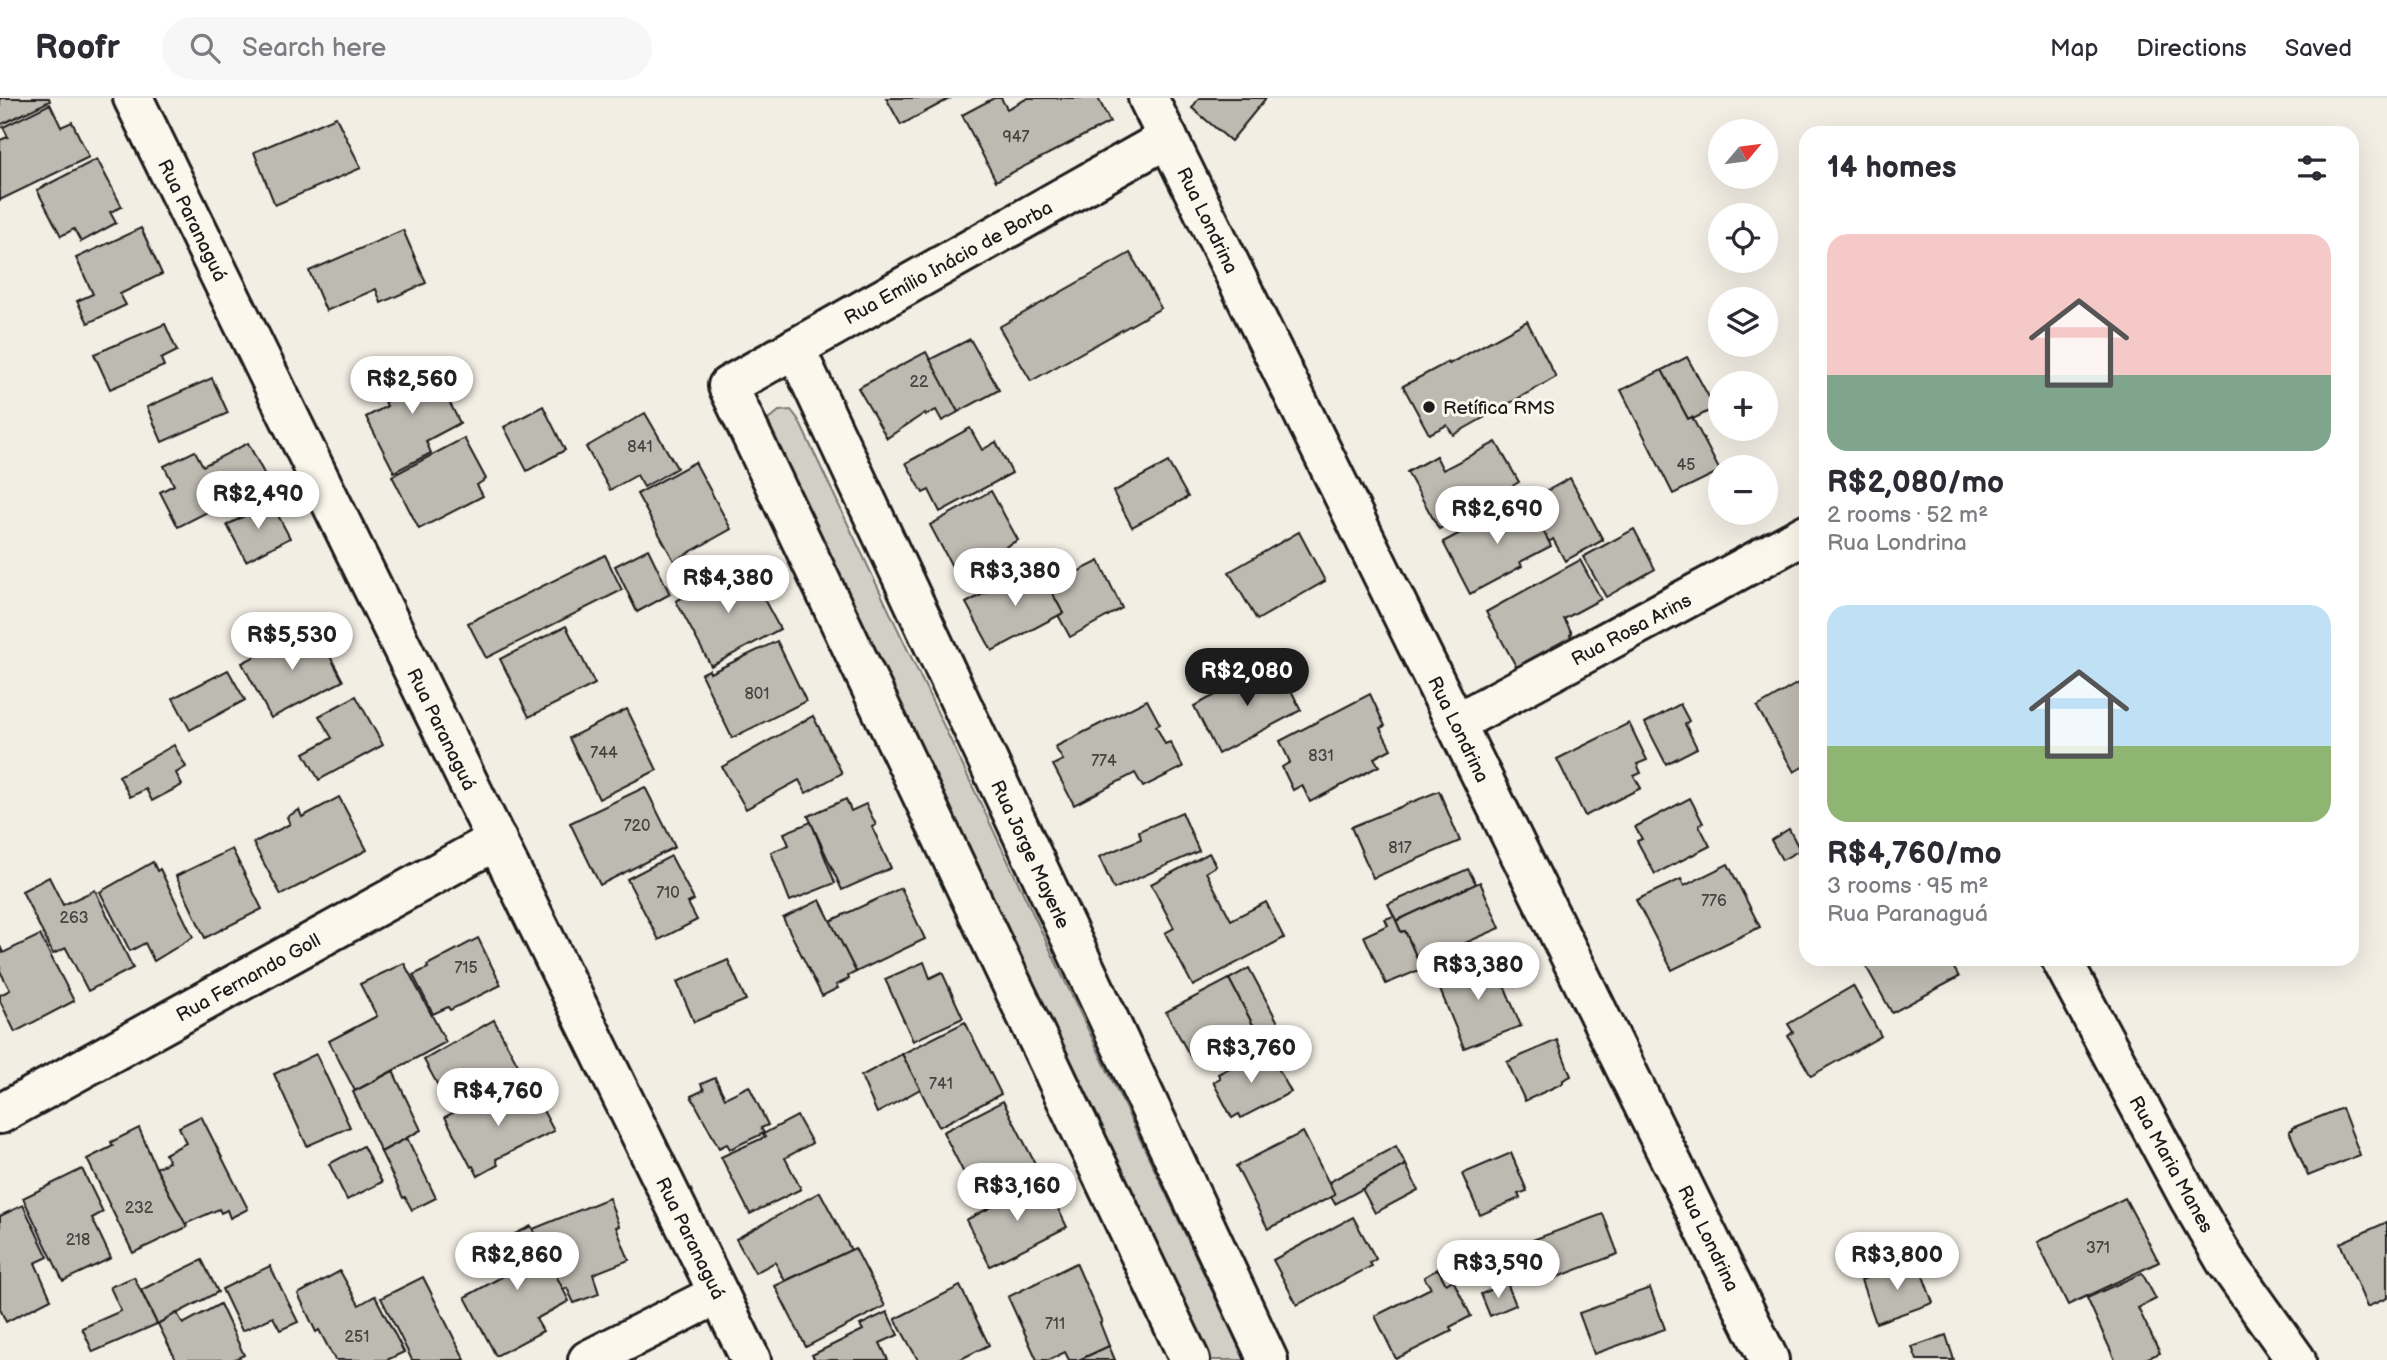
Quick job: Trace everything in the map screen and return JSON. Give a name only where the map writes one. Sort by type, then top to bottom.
[{"type":"street","name":"Rua Paranaguá","points":[[133,98],[751,1360]]},
{"type":"street","name":"Rua Londrina","points":[[1148,98],[1769,1360]]},
{"type":"street","name":"Rua Emílio Inácio de Borba","points":[[1168,138],[728,386],[1190,1360]]},
{"type":"street","name":"Rua Jorge Mayerle","points":[[795,348],[1268,1360]]},
{"type":"street","name":"Rua Rosa Arins","points":[[1456,723],[1799,538]]},
{"type":"street","name":"Rua Fernando Goll","points":[[0,1114],[497,840]]},
{"type":"street","name":"Rua Maria Manes","points":[[2065,966],[2225,1260],[2296,1360]]},
{"type":"street","points":[[588,1360],[718,1294]]},
{"type":"shaded area","points":[[791,410],[798,419],[1245,1360],[1211,1360],[769,429],[768,420],[779,411]]},
{"type":"building","points":[[0,98],[49,98],[50,101],[0,125]]},
{"type":"building","points":[[886,98],[951,98],[901,125]]},
{"type":"building","points":[[994,98],[1001,98],[1007,109],[1028,98],[1098,98],[1110,122],[996,181],[962,115]]},
{"type":"building","points":[[1199,98],[1266,98],[1231,141],[1192,108]]},
{"type":"building","points":[[50,104],[61,127],[72,122],[89,157],[0,200],[0,140],[8,137],[3,127]]},
{"type":"building","points":[[336,117],[361,168],[275,205],[254,152]]},
{"type":"building","points":[[97,159],[122,207],[110,212],[116,223],[81,242],[74,229],[61,236],[37,190]]},
{"type":"building","points":[[141,228],[162,274],[120,294],[126,305],[88,323],[77,301],[93,294],[76,258]]},
{"type":"building","points":[[403,230],[426,283],[381,303],[376,289],[326,311],[309,271]]},
{"type":"building","points":[[1130,253],[1161,308],[1031,381],[999,327]]},
{"type":"building","points":[[1527,321],[1556,377],[1453,435],[1447,425],[1429,434],[1403,386]]},
{"type":"building","points":[[165,324],[177,351],[161,359],[164,366],[110,389],[94,354]]},
{"type":"building","points":[[970,339],[999,390],[958,412],[929,360]]},
{"type":"building","points":[[926,352],[958,412],[942,421],[936,410],[926,415],[925,413],[887,438],[858,388]]},
{"type":"building","points":[[1687,357],[1708,395],[1708,412],[1688,419],[1662,370]]},
{"type":"building","points":[[429,362],[460,423],[426,441],[431,453],[394,472],[366,417],[387,406],[379,388]]},
{"type":"building","points":[[1662,370],[1688,419],[1692,417],[1712,455],[1708,455],[1708,477],[1673,494],[1621,390]]},
{"type":"building","points":[[212,378],[228,413],[162,442],[147,407]]},
{"type":"building","points":[[543,406],[565,450],[527,471],[504,427]]},
{"type":"building","points":[[645,413],[677,468],[644,487],[637,475],[610,490],[586,447]]},
{"type":"building","points":[[970,428],[982,450],[996,442],[1012,473],[940,512],[929,490],[923,493],[906,463]]},
{"type":"building","points":[[464,438],[486,479],[477,485],[483,496],[419,529],[392,476]]},
{"type":"building","points":[[1496,442],[1519,482],[1439,529],[1407,472],[1436,456],[1443,470]]},
{"type":"building","points":[[248,443],[268,481],[178,527],[160,492],[174,485],[164,466],[195,451],[203,466]]},
{"type":"building","points":[[695,462],[731,529],[674,561],[637,494]]},
{"type":"building","points":[[1168,462],[1188,497],[1132,527],[1113,492]]},
{"type":"building","points":[[1570,478],[1603,540],[1565,561],[1553,539],[1549,542],[1527,502]]},
{"type":"building","points":[[991,491],[1018,540],[956,574],[930,525]]},
{"type":"building","points":[[1526,498],[1551,546],[1520,562],[1522,566],[1470,594],[1443,542]]},
{"type":"building","points":[[271,502],[290,538],[246,561],[227,525]]},
{"type":"building","points":[[1634,529],[1655,569],[1606,597],[1583,557]]},
{"type":"building","points":[[1299,532],[1325,581],[1257,620],[1229,572]]},
{"type":"building","points":[[648,549],[670,594],[637,612],[615,566]]},
{"type":"building","points":[[605,555],[622,590],[486,658],[468,623]]},
{"type":"building","points":[[1580,560],[1601,599],[1564,619],[1572,638],[1517,668],[1486,612]]},
{"type":"building","points":[[1099,561],[1122,608],[1070,637],[1058,615],[1063,613],[1052,593],[1067,584],[1063,579]]},
{"type":"building","points":[[745,564],[780,629],[711,666],[676,601]]},
{"type":"building","points":[[1037,565],[1063,613],[992,651],[966,603]]},
{"type":"building","points":[[314,626],[343,681],[271,718],[242,663]]},
{"type":"building","points":[[566,626],[595,684],[529,717],[500,659]]},
{"type":"building","points":[[777,641],[806,701],[732,738],[701,674],[709,670],[710,673]]},
{"type":"building","points":[[1277,663],[1301,710],[1218,754],[1194,706]]},
{"type":"building","points":[[228,670],[245,700],[190,730],[173,698]]},
{"type":"building","points":[[1798,683],[1799,769],[1794,772],[1757,707]]},
{"type":"building","points":[[1370,694],[1385,726],[1380,728],[1391,749],[1374,758],[1379,766],[1310,802],[1302,785],[1293,790],[1282,767],[1290,762],[1280,741]]},
{"type":"building","points":[[356,696],[383,745],[319,780],[304,753],[332,738],[319,716]]},
{"type":"building","points":[[1147,700],[1160,724],[1156,726],[1165,744],[1170,742],[1183,767],[1143,787],[1135,773],[1074,805],[1053,765],[1063,760],[1055,747]]},
{"type":"building","points":[[1680,704],[1689,721],[1685,724],[1697,748],[1666,764],[1645,723]]},
{"type":"building","points":[[627,709],[657,770],[599,799],[569,738]]},
{"type":"building","points":[[813,716],[842,773],[806,793],[799,780],[746,809],[722,767]]},
{"type":"building","points":[[1629,723],[1647,760],[1637,764],[1641,773],[1634,776],[1641,788],[1585,816],[1557,759]]},
{"type":"building","points":[[174,745],[186,767],[176,773],[182,785],[152,801],[146,789],[130,797],[119,776]]},
{"type":"building","points":[[645,787],[675,847],[600,885],[570,823]]},
{"type":"building","points":[[1439,791],[1460,841],[1373,878],[1351,827]]},
{"type":"building","points":[[339,797],[367,850],[281,895],[253,843],[290,824],[287,817],[299,810],[302,817]]},
{"type":"building","points":[[1690,798],[1703,823],[1699,825],[1710,846],[1655,874],[1637,841],[1642,839],[1635,827]]},
{"type":"building","points":[[846,799],[851,811],[866,804],[876,825],[872,827],[891,868],[842,890],[808,816]]},
{"type":"building","points":[[1182,812],[1199,851],[1114,889],[1099,857],[1141,839],[1139,831]]},
{"type":"building","points":[[811,822],[835,883],[790,901],[771,852],[789,845],[784,833]]},
{"type":"building","points":[[1789,829],[1799,851],[1782,860],[1771,840]]},
{"type":"building","points":[[232,849],[262,909],[205,938],[176,876]]},
{"type":"building","points":[[1209,853],[1216,866],[1206,872],[1231,920],[1266,902],[1284,938],[1193,986],[1165,933],[1174,928],[1151,884]]},
{"type":"building","points":[[671,856],[694,900],[688,903],[697,920],[659,940],[627,879]]},
{"type":"building","points":[[153,862],[157,871],[160,869],[193,937],[154,961],[145,943],[130,951],[100,892]]},
{"type":"building","points":[[1728,864],[1760,927],[1672,970],[1636,900],[1681,879],[1684,886]]},
{"type":"building","points":[[1468,869],[1476,884],[1396,921],[1388,904]]},
{"type":"building","points":[[49,877],[63,905],[95,890],[133,968],[88,991],[66,948],[53,954],[22,891]]},
{"type":"building","points":[[1480,882],[1500,928],[1419,963],[1405,931],[1401,932],[1396,921]]},
{"type":"building","points":[[901,888],[925,939],[856,972],[830,921]]},
{"type":"building","points":[[820,900],[856,972],[836,985],[838,988],[822,996],[783,918]]},
{"type":"building","points":[[1394,916],[1424,968],[1386,984],[1364,936],[1388,925],[1385,919]]},
{"type":"building","points":[[40,935],[74,1001],[15,1032],[0,1001],[0,995],[10,990],[0,971],[0,946],[3,953]]},
{"type":"building","points":[[478,938],[501,985],[450,1010],[448,1007],[433,1014],[413,975]]},
{"type":"building","points":[[1492,956],[1521,1026],[1464,1048],[1436,980]]},
{"type":"building","points":[[728,960],[746,1000],[694,1022],[677,982]]},
{"type":"building","points":[[924,962],[930,978],[942,972],[963,1018],[913,1041],[885,979]]},
{"type":"building","points":[[404,963],[446,1042],[355,1091],[329,1041],[377,1016],[360,984]]},
{"type":"building","points":[[1866,966],[1953,966],[1959,977],[1892,1013]]},
{"type":"building","points":[[1249,968],[1282,1030],[1252,1046],[1243,1031],[1253,1025],[1229,979]]},
{"type":"building","points":[[1229,979],[1253,1025],[1191,1058],[1166,1012]]},
{"type":"building","points":[[1853,986],[1881,1036],[1811,1076],[1788,1036],[1793,1032],[1788,1024]]},
{"type":"building","points":[[494,1020],[518,1065],[474,1088],[480,1098],[453,1113],[424,1060]]},
{"type":"building","points":[[965,1022],[1001,1094],[939,1127],[902,1054]]},
{"type":"building","points":[[1557,1040],[1571,1076],[1563,1080],[1563,1083],[1525,1101],[1507,1062]]},
{"type":"building","points":[[1267,1048],[1291,1092],[1241,1118],[1239,1114],[1232,1118],[1213,1082],[1220,1078],[1218,1074]]},
{"type":"building","points":[[316,1054],[350,1127],[307,1146],[274,1074]]},
{"type":"building","points":[[902,1054],[920,1089],[877,1113],[861,1076]]},
{"type":"building","points":[[393,1071],[421,1130],[381,1152],[353,1092]]},
{"type":"building","points":[[715,1078],[725,1098],[749,1086],[768,1125],[761,1128],[764,1133],[730,1149],[727,1144],[719,1148],[691,1096],[704,1090],[701,1084]]},
{"type":"building","points":[[529,1084],[554,1131],[496,1159],[498,1165],[478,1176],[445,1117],[480,1098],[486,1109]]},
{"type":"building","points":[[1003,1101],[1041,1175],[1006,1194],[1001,1182],[975,1195],[943,1132]]},
{"type":"building","points":[[2342,1108],[2360,1155],[2308,1176],[2289,1131]]},
{"type":"building","points":[[201,1116],[248,1209],[230,1218],[227,1210],[221,1213],[219,1209],[185,1224],[156,1168],[169,1162],[165,1154],[186,1143],[179,1127]]},
{"type":"building","points":[[797,1116],[812,1143],[785,1158],[801,1189],[750,1214],[721,1157],[765,1137],[763,1134]]},
{"type":"building","points":[[139,1128],[156,1168],[187,1227],[133,1253],[87,1159],[113,1146],[111,1142]]},
{"type":"building","points":[[1303,1132],[1335,1195],[1268,1229],[1236,1166]]},
{"type":"building","points":[[407,1138],[436,1198],[412,1210],[405,1197],[403,1198],[381,1152]]},
{"type":"building","points":[[363,1146],[382,1182],[347,1200],[329,1164]]},
{"type":"building","points":[[1396,1146],[1406,1165],[1335,1204],[1331,1197],[1335,1195],[1329,1182]]},
{"type":"building","points":[[1511,1153],[1527,1191],[1518,1194],[1520,1198],[1480,1215],[1462,1174]]},
{"type":"building","points":[[1406,1165],[1418,1190],[1375,1213],[1362,1189]]},
{"type":"building","points":[[82,1169],[103,1212],[92,1218],[111,1258],[63,1281],[23,1198]]},
{"type":"building","points":[[1044,1180],[1067,1227],[990,1266],[966,1220]]},
{"type":"building","points":[[820,1192],[851,1250],[785,1281],[775,1262],[755,1273],[736,1239]]},
{"type":"building","points":[[609,1198],[619,1226],[616,1227],[629,1260],[593,1274],[599,1294],[574,1303],[567,1288],[562,1289],[533,1229]]},
{"type":"building","points":[[2125,1198],[2159,1262],[2068,1305],[2037,1242]]},
{"type":"building","points":[[23,1205],[48,1257],[35,1263],[51,1299],[6,1322],[0,1309],[0,1216]]},
{"type":"building","points":[[1603,1214],[1618,1254],[1542,1283],[1527,1242]]},
{"type":"building","points":[[1353,1217],[1376,1259],[1370,1263],[1372,1266],[1297,1305],[1273,1260]]},
{"type":"building","points":[[2387,1222],[2387,1298],[2367,1307],[2340,1243]]},
{"type":"building","points":[[531,1226],[569,1301],[536,1319],[543,1331],[496,1356],[465,1297],[507,1274],[502,1264],[493,1269],[482,1250]]},
{"type":"building","points":[[855,1248],[885,1306],[806,1347],[775,1286]]},
{"type":"building","points":[[202,1260],[218,1292],[157,1324],[141,1290]]},
{"type":"building","points":[[1917,1260],[1933,1303],[1876,1323],[1861,1280]]},
{"type":"building","points":[[1076,1263],[1102,1322],[1100,1323],[1109,1346],[1079,1360],[1069,1360],[1065,1352],[1049,1360],[1037,1360],[1008,1297]]},
{"type":"building","points":[[270,1266],[298,1322],[280,1330],[273,1317],[242,1331],[222,1289]]},
{"type":"building","points":[[1438,1269],[1446,1284],[1453,1280],[1471,1316],[1450,1327],[1452,1331],[1396,1359],[1375,1316],[1431,1288],[1424,1277]]},
{"type":"building","points":[[340,1271],[359,1305],[375,1296],[404,1352],[387,1360],[335,1360],[319,1330],[316,1332],[298,1294]]},
{"type":"building","points":[[2142,1273],[2156,1299],[2138,1308],[2160,1353],[2143,1360],[2115,1360],[2087,1298]]},
{"type":"building","points":[[134,1277],[157,1324],[93,1352],[82,1328],[121,1311],[110,1287]]},
{"type":"building","points":[[423,1277],[465,1360],[412,1360],[381,1298]]},
{"type":"building","points":[[1507,1283],[1516,1305],[1490,1316],[1481,1294]]},
{"type":"building","points":[[960,1286],[989,1345],[959,1360],[918,1360],[895,1319]]},
{"type":"building","points":[[1650,1288],[1665,1329],[1594,1354],[1579,1313]]},
{"type":"building","points":[[220,1304],[244,1355],[233,1360],[176,1360],[158,1324],[177,1313],[183,1324]]},
{"type":"building","points":[[887,1312],[898,1335],[880,1343],[888,1360],[815,1360],[812,1355],[863,1330],[860,1325]]},
{"type":"building","points":[[1946,1335],[1954,1360],[1917,1360],[1912,1347]]},
{"type":"building","points":[[1109,1346],[1115,1360],[1079,1360]]},
{"type":"place","name":"Retífica RMS","points":[[1429,407]]}]
